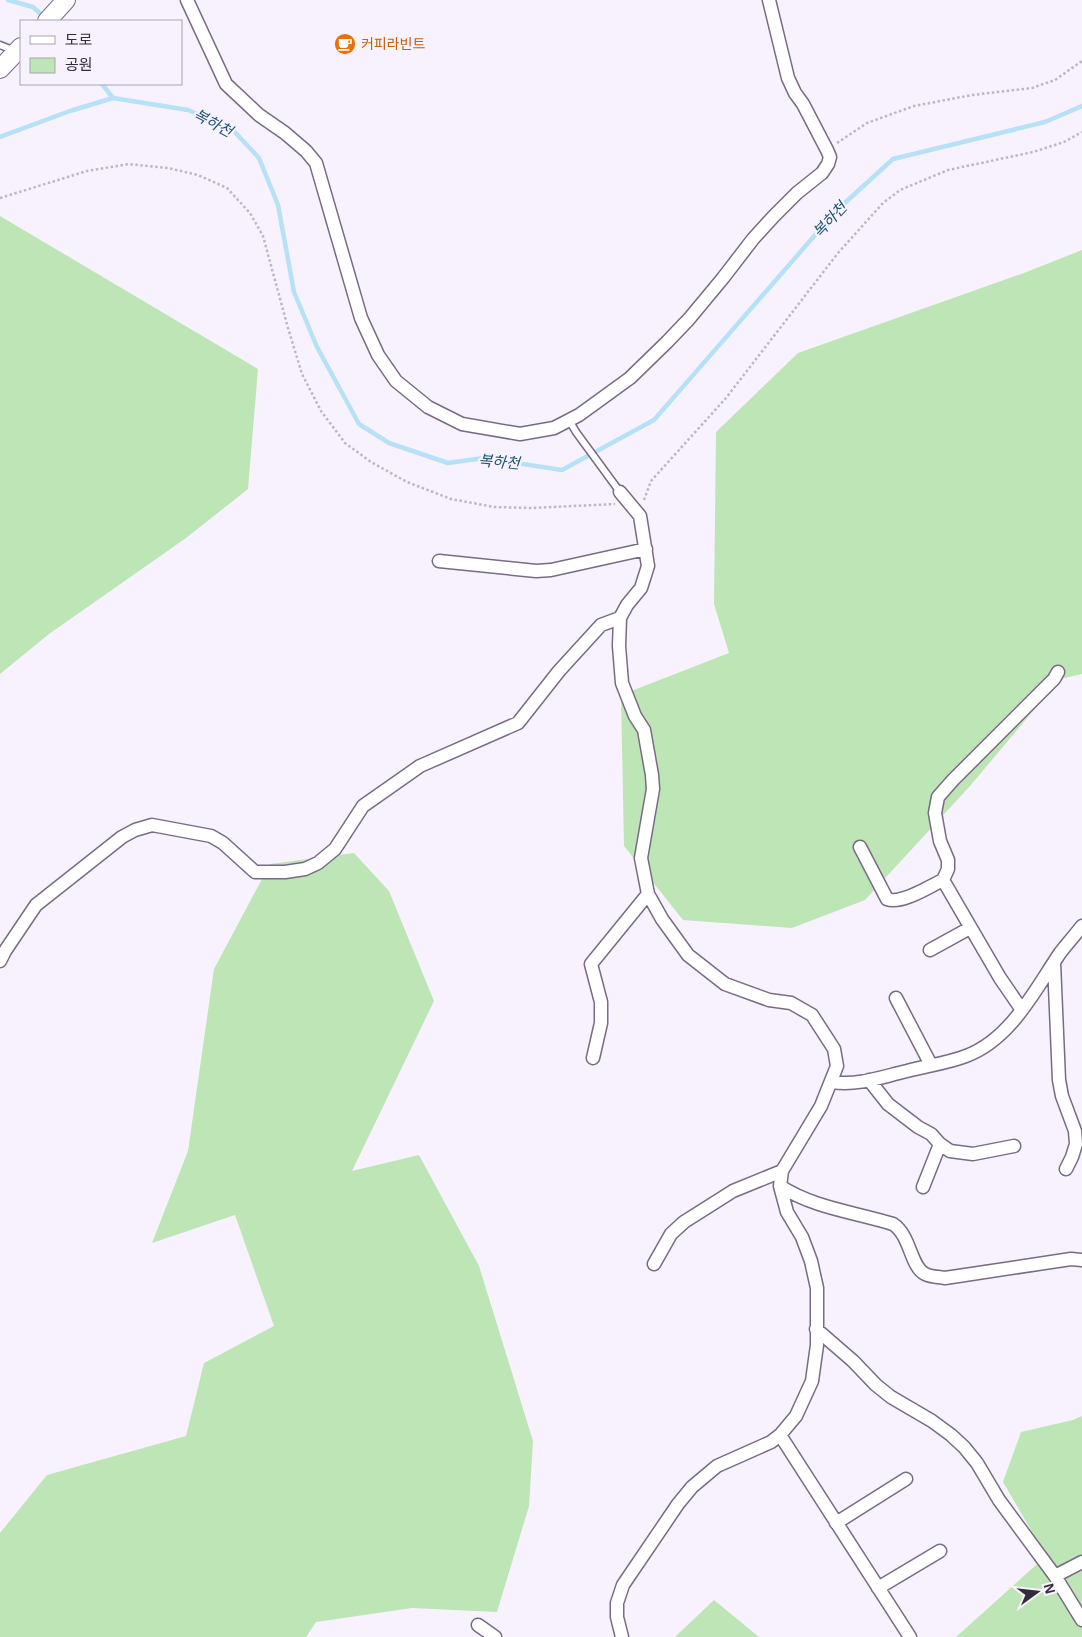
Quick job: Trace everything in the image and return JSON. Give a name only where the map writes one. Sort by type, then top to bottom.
[{"type":"street","points":[[49,19],[66,0]]},
{"type":"street","points":[[187,0],[226,84],[259,115],[306,150],[316,163],[361,318],[378,355],[396,381],[428,407],[462,424],[520,434],[554,428],[569,420],[630,378],[667,342],[774,216],[797,193],[822,173],[828,164],[830,157],[827,150],[803,104],[794,93],[788,78],[769,0]]},
{"type":"street","points":[[0,69],[19,49]]},
{"type":"street","points":[[622,1637],[617,1617],[617,1604],[623,1585],[678,1504],[692,1487],[717,1466],[771,1442],[780,1435],[796,1416],[812,1380],[817,1345],[817,1288],[811,1261],[802,1237],[787,1212],[780,1186],[782,1171],[821,1106],[832,1082],[836,1066],[834,1048],[812,1015],[791,1003],[769,1000],[724,984],[688,955],[662,919],[648,894],[641,858],[653,789],[644,730],[634,716],[622,683],[619,646],[620,618],[627,605],[641,588],[648,566],[640,516],[623,496]]},
{"type":"street","points":[[440,561],[551,570],[646,549]]},
{"type":"street","points":[[0,961],[4,951],[36,905],[122,837],[135,830],[152,825],[211,836],[223,843],[255,872],[285,872],[305,869],[318,863],[335,849],[363,806],[420,766],[518,723],[559,671],[601,625],[620,618]]},
{"type":"street","points":[[860,847],[888,899],[893,901],[901,900],[944,880],[948,869],[948,860],[940,840],[935,813],[938,797],[1054,679],[1058,672]]},
{"type":"street","points":[[944,880],[970,928],[1022,1010]]},
{"type":"street","points":[[593,1058],[601,1023],[601,1002],[591,964],[648,894]]},
{"type":"street","points":[[832,1082],[848,1084],[869,1080],[966,1056],[982,1048],[998,1036],[1022,1010],[1054,962],[1082,926]]},
{"type":"street","points":[[930,950],[970,928]]},
{"type":"street","points":[[1054,962],[1059,1080],[1062,1096],[1075,1131],[1076,1144],[1066,1169]]},
{"type":"street","points":[[896,998],[931,1065]]},
{"type":"street","points":[[869,1080],[888,1104],[918,1127],[931,1134],[950,1151],[973,1154],[1014,1146]]},
{"type":"street","points":[[923,1187],[940,1144]]},
{"type":"street","points":[[654,1264],[671,1234],[684,1222],[733,1191],[782,1171]]},
{"type":"street","points":[[780,1186],[811,1202],[892,1224],[901,1230],[919,1268],[928,1275],[946,1278],[1071,1259],[1082,1260]]},
{"type":"street","points":[[816,1329],[848,1356],[876,1385],[932,1421],[964,1447],[977,1463],[999,1500],[1055,1576],[1082,1620]]},
{"type":"street","points":[[780,1435],[910,1637]]},
{"type":"street","points":[[836,1522],[906,1479]]},
{"type":"street","points":[[878,1588],[940,1551]]},
{"type":"street","points":[[1055,1576],[1082,1562]]},
{"type":"street","points":[[478,1625],[495,1637]]},
{"type":"lane","points":[[0,45],[19,49]]},
{"type":"lane","points":[[569,420],[623,496]]},
{"type":"path","points":[[827,150],[867,123],[914,106],[972,95],[1032,88],[1056,80],[1082,61]]},
{"type":"path","points":[[640,516],[645,494],[651,481],[726,398],[838,253],[883,203],[900,190],[948,170],[1033,152],[1064,142],[1082,132]]},
{"type":"path","points":[[0,198],[87,171],[129,164],[168,168],[198,175],[227,188],[250,213],[263,236],[302,374],[321,411],[345,443],[371,462],[407,482],[451,499],[494,507],[532,508],[611,505],[623,496]]},
{"type":"green space","points":[[0,216],[258,369],[248,489],[186,538],[49,634],[0,674]]},
{"type":"green space","points":[[1082,250],[1082,674],[1060,679],[970,786],[865,900],[792,928],[683,920],[624,846],[621,695],[729,653],[714,604],[716,432],[798,353],[1024,273]]},
{"type":"green space","points":[[354,853],[389,891],[434,1001],[352,1171],[419,1155],[479,1266],[533,1441],[529,1506],[497,1612],[412,1608],[316,1622],[306,1637],[0,1637],[0,1533],[47,1475],[186,1436],[204,1363],[274,1326],[235,1215],[152,1243],[188,1151],[214,969],[270,864]]},
{"type":"green space","points":[[1082,1416],[1082,1637],[956,1637],[1046,1556],[1003,1482],[1021,1432],[1073,1420]]},
{"type":"green space","points":[[714,1600],[759,1637],[675,1637]]},
{"type":"waterway","points":[[8,0],[33,7],[44,17]]},
{"type":"waterway","points":[[103,85],[113,98]]},
{"type":"waterway","name":"복하천","points":[[0,137],[70,111],[113,98],[188,110],[232,129],[259,158],[278,205],[294,292],[317,347],[359,424],[389,443],[448,463],[484,458],[562,470],[654,420],[836,211],[893,159],[1045,122],[1082,106]]},
{"type":"place","name":"커피라빈트","points":[[345,44]]}]
